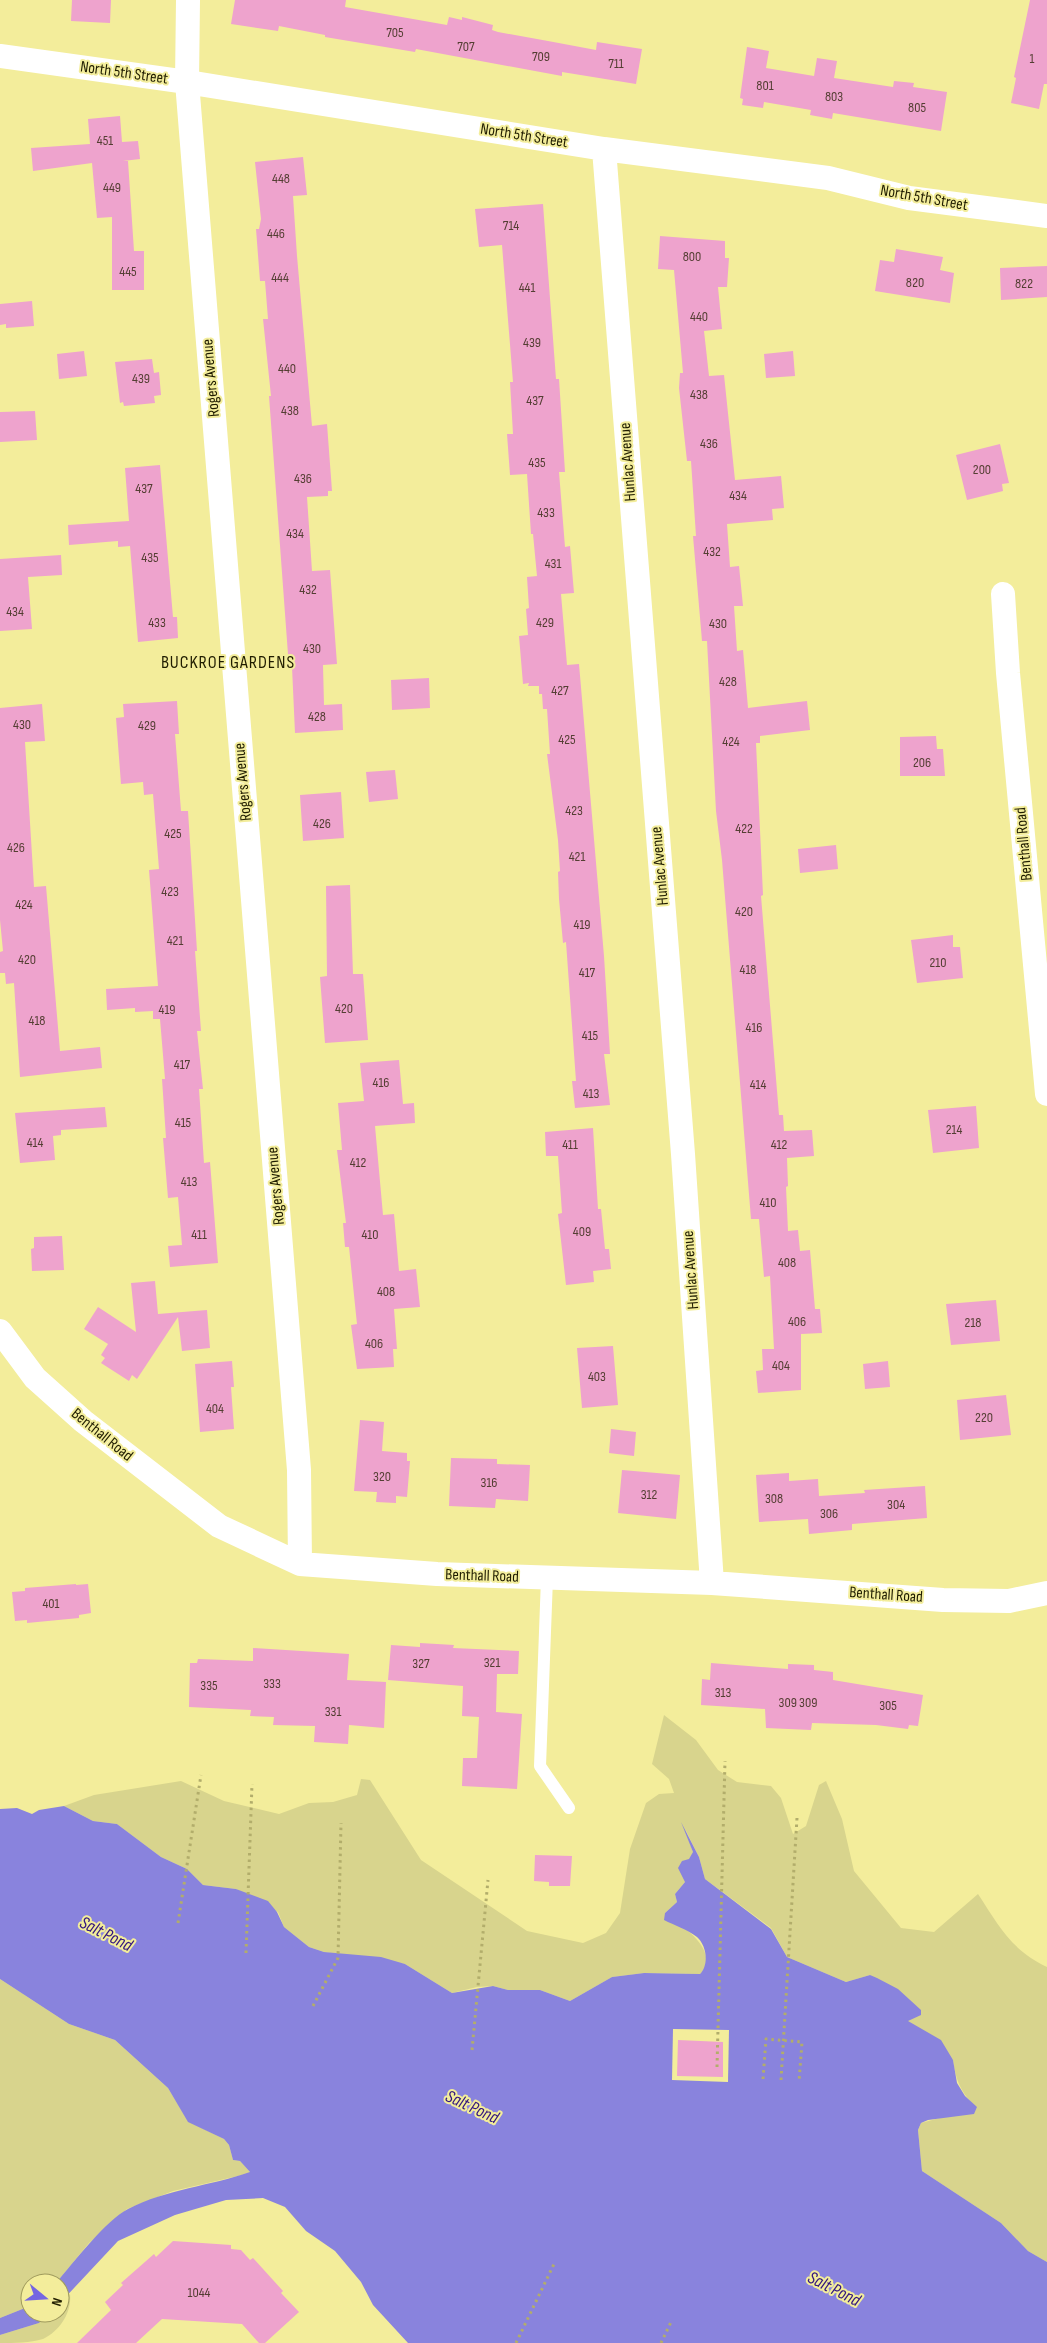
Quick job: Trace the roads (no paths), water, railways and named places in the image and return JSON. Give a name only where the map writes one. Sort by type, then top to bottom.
[{"type":"street","name":"Rogers Avenue","points":[[188,0],[187,82],[298,1450],[300,1564]]},
{"type":"street","name":"North 5th Street","points":[[0,56],[187,82],[604,148],[828,178],[909,198],[1047,216]]},
{"type":"street","name":"Hunlac Avenue","points":[[604,148],[683,1154],[712,1583]]},
{"type":"street","name":"Benthall Road","points":[[1003,594],[1008,673],[1047,1094]]},
{"type":"street","name":"Benthall Road","points":[[0,1331],[35,1378],[83,1421],[219,1526],[300,1564],[437,1574],[712,1583],[943,1600],[1009,1600],[1047,1593]]},
{"type":"lane","points":[[547,1578],[540,1766],[570,1808]]},
{"type":"water","name":"Salt Pond","points":[[64,1806],[93,1821],[117,1824],[161,1857],[187,1869],[203,1885],[236,1889],[268,1901],[277,1912],[284,1927],[309,1947],[324,1952],[381,1957],[405,1964],[452,1993],[493,1986],[508,1990],[540,1990],[570,2001],[612,1977],[644,1973],[700,1974],[703,1970],[706,1955],[703,1945],[697,1937],[664,1920],[665,1913],[677,1902],[675,1894],[685,1882],[678,1868],[682,1861],[689,1859],[693,1852],[681,1822],[699,1857],[705,1879],[771,1929],[787,1957],[846,1982],[870,1975],[898,1989],[921,2010],[921,2015],[908,2021],[941,2040],[953,2060],[957,2083],[965,2096],[977,2107],[974,2114],[928,2120],[921,2123],[918,2130],[922,2171],[1001,2223],[1028,2251],[1047,2262],[1047,2343],[408,2343],[373,2305],[361,2282],[335,2251],[306,2231],[285,2207],[263,2198],[226,2200],[175,2215],[118,2241],[70,2292],[70,2273],[64,2273],[90,2243],[119,2215],[143,2202],[173,2192],[250,2172],[240,2161],[233,2160],[229,2145],[224,2139],[188,2122],[168,2088],[115,2040],[69,2024],[0,1979],[0,1809],[17,1808],[32,1814],[39,1810]]},
{"type":"water","points":[[20,2310],[20,2323],[39,2323],[0,2335],[0,2318]]},
{"type":"district","name":"BUCKROE GARDENS","points":[[228,662]]}]
